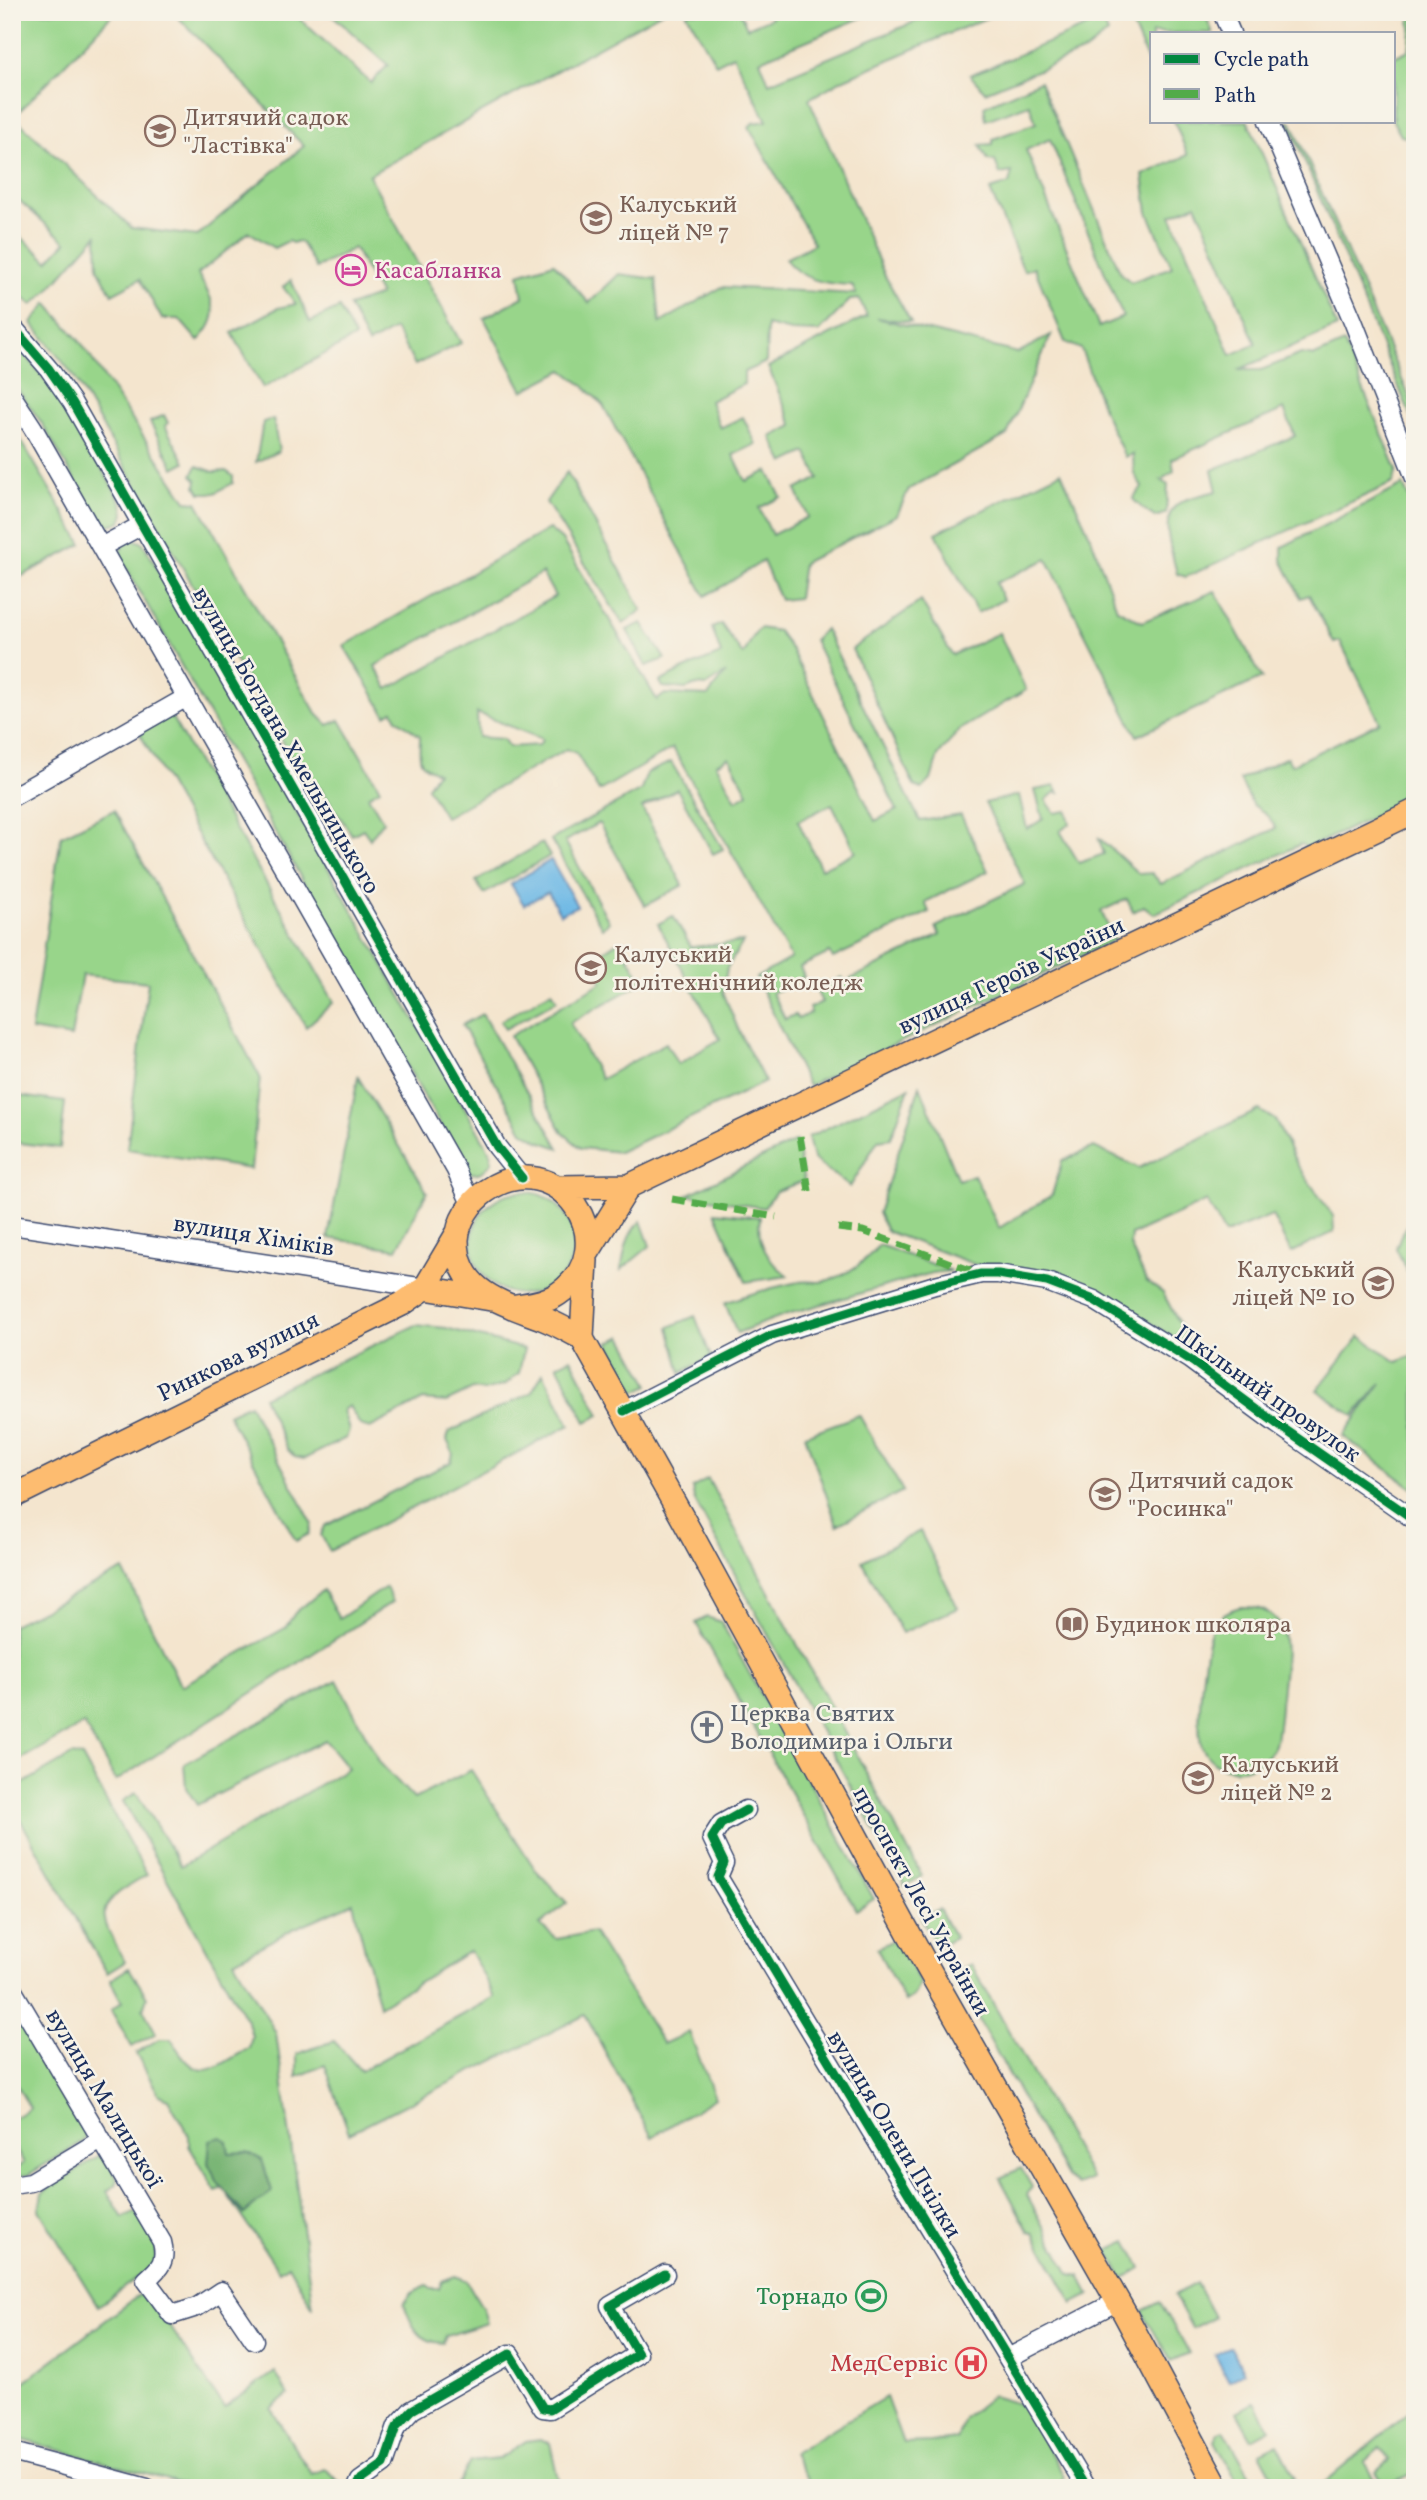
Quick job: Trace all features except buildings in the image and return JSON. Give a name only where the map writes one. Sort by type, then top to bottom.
[{"type":"main road","name":"вулиця Героїв України","points":[[558,1187],[629,1186],[1415,811]]},
{"type":"main road","points":[[522,1178],[558,1187],[575,1205],[586,1232],[582,1338],[547,1320],[502,1303],[425,1288],[457,1234],[464,1214],[487,1190],[522,1178]]},
{"type":"main road","points":[[457,1234],[457,1252],[464,1270],[475,1286],[502,1303],[545,1300],[558,1294],[573,1280],[629,1186]]},
{"type":"main road","name":"Ринкова вулиця","points":[[12,1497],[402,1304],[425,1288]]},
{"type":"main road","name":"проспект Лесі Українки","points":[[582,1338],[924,1961],[1118,2301],[1218,2488]]},
{"type":"street","points":[[1222,12],[1231,32]]},
{"type":"street","points":[[1268,122],[1353,321],[1415,478]]},
{"type":"street","name":"вулиця Богдана Хмельницького","points":[[12,326],[50,369],[72,402],[497,1147],[522,1178]]},
{"type":"street","points":[[12,396],[33,428],[456,1170],[471,1204]]},
{"type":"street","points":[[101,547],[142,525]]},
{"type":"street","points":[[12,797],[187,697]]},
{"type":"street","name":"вулиця Хіміків","points":[[12,1225],[425,1288]]},
{"type":"street","name":"Шкільний провулок","points":[[624,1411],[772,1335],[935,1285],[981,1274],[998,1274],[1047,1282],[1094,1300],[1189,1359],[1415,1520]]},
{"type":"street","name":"вулиця Олени Пчілки","points":[[746,1810],[721,1824],[712,1838],[724,1863],[718,1877],[1086,2488]]},
{"type":"street","name":"вулиця Малицької","points":[[12,1989],[162,2242],[165,2253],[162,2266],[146,2280],[172,2315],[197,2307],[220,2291],[254,2340]]},
{"type":"street","points":[[12,2185],[31,2182],[101,2140]]},
{"type":"street","points":[[357,2488],[360,2481],[384,2464],[397,2426],[412,2410],[510,2354],[543,2408],[550,2409],[638,2354],[610,2306],[665,2273]]},
{"type":"street","points":[[1008,2358],[1118,2301]]},
{"type":"street","points":[[12,2452],[146,2488]]},
{"type":"green space","points":[[12,12],[115,12],[14,117],[132,228],[197,236],[304,146],[173,12],[292,12],[371,83],[388,65],[329,12],[662,12],[369,175],[461,343],[415,365],[395,329],[368,344],[349,306],[380,295],[354,248],[316,268],[301,242],[288,241],[274,248],[249,232],[198,274],[211,301],[213,316],[211,324],[198,341],[179,319],[162,319],[140,279],[112,294],[98,268],[97,235],[32,305],[12,288],[12,229],[48,261],[66,242],[12,194]]},
{"type":"green space","points":[[686,12],[740,12],[747,28],[771,18],[769,12],[875,12],[760,60],[769,83],[938,12],[1000,12],[844,79],[809,99],[885,276],[911,322],[877,318],[1018,353],[1051,335],[1007,435],[909,489],[897,515],[803,563],[798,598],[780,600],[763,561],[705,596],[603,405],[563,370],[523,391],[484,318],[523,297],[519,274],[554,263],[589,303],[619,274],[656,279],[660,323],[722,287],[856,294],[852,285],[833,284],[807,277],[785,259],[814,244],[749,127],[753,123],[767,121],[733,55],[716,64]],"holes":[[[859,299],[867,316],[768,367],[793,426],[771,437],[784,463],[806,452],[819,478],[796,490],[808,517],[772,535],[759,508],[781,497],[768,471],[746,481],[733,455],[756,444],[743,417],[720,428],[710,401],[744,384],[744,372],[766,362],[767,325],[791,331],[819,332],[850,300]]]},
{"type":"green space","points":[[1132,12],[1204,12],[1213,32],[1150,32],[1150,66],[1128,15]]},
{"type":"green space","points":[[1409,12],[1415,12],[1415,145],[1413,139],[1401,136],[1394,122],[1396,122],[1396,56],[1409,50]]},
{"type":"green space","points":[[1102,20],[1108,33],[1085,51],[985,92],[970,75]]},
{"type":"green space","points":[[1040,81],[1121,274],[1131,282],[1172,267],[1148,212],[1143,175],[1188,155],[1174,122],[1248,122],[1337,327],[1238,370],[1261,370],[1301,354],[1315,356],[1344,343],[1397,470],[1393,483],[1186,577],[1177,574],[1169,544],[1170,513],[1185,500],[1217,491],[1212,470],[1295,436],[1284,409],[1172,459],[1174,471],[1161,480],[1168,485],[1166,513],[1156,517],[1135,501],[1133,499],[1142,487],[1134,474],[1133,454],[1125,457],[1105,414],[1081,349],[1065,342],[1034,267],[1024,271],[990,190],[1009,184],[1012,172],[1000,174],[995,161],[988,160],[980,145],[993,144],[993,139],[1036,123],[1029,104],[986,120],[984,106]],"holes":[[[1050,139],[1123,317],[1099,327],[1026,150]],[[1196,204],[1256,344],[1231,355],[1171,215]]]},
{"type":"green space","points":[[1288,122],[1291,122],[1415,410],[1415,426]]},
{"type":"green space","points":[[291,280],[310,322],[339,308],[355,337],[263,388],[232,333],[278,308],[296,304],[283,287]]},
{"type":"green space","points":[[47,303],[82,344],[186,501],[197,502],[316,713],[328,725],[340,720],[380,789],[368,796],[383,821],[370,839],[363,829],[352,835],[321,789],[301,775],[73,375],[32,323]]},
{"type":"green space","points":[[12,339],[58,397],[97,460],[122,503],[124,514],[121,522],[105,526],[97,518],[41,422],[12,382]]},
{"type":"green space","points":[[164,415],[168,423],[165,426],[185,462],[174,468],[150,422]]},
{"type":"green space","points":[[273,419],[279,451],[256,462],[263,422]]},
{"type":"green space","points":[[12,425],[82,544],[18,578],[15,569],[21,564],[12,548]]},
{"type":"green space","points":[[197,466],[214,472],[226,471],[233,476],[233,483],[215,493],[200,493],[196,486],[197,480],[192,475]]},
{"type":"green space","points":[[567,472],[642,610],[623,624],[546,502]]},
{"type":"green space","points":[[1061,472],[1091,538],[1117,609],[1142,622],[1215,591],[1262,678],[1137,736],[1047,559],[996,583],[1003,600],[977,613],[936,533]]},
{"type":"green space","points":[[1403,485],[1415,512],[1415,797],[1308,848],[1301,844],[1154,914],[1144,906],[1133,912],[1127,899],[1101,911],[1114,940],[808,1086],[756,978],[791,958],[673,748],[599,791],[576,753],[567,749],[445,817],[427,787],[437,772],[425,766],[420,759],[420,736],[397,719],[393,711],[386,715],[344,646],[549,529],[562,540],[657,700],[665,694],[708,696],[726,673],[706,686],[696,685],[686,689],[663,687],[660,682],[721,654],[712,628],[721,624],[743,655],[760,628],[778,631],[792,651],[875,821],[897,810],[814,640],[825,629],[920,821],[961,815],[988,871],[925,902],[929,912],[833,958],[829,953],[800,967],[804,977],[772,993],[785,1019],[795,1015],[798,1019],[811,1013],[809,1008],[822,1002],[816,990],[842,977],[845,982],[940,935],[936,927],[1025,884],[985,803],[1019,795],[1027,829],[1043,819],[1035,790],[1055,786],[1059,793],[1055,792],[1046,800],[1055,813],[1067,811],[1070,824],[1060,831],[1079,863],[1104,854],[1098,837],[1139,874],[1152,873],[1161,884],[1276,828],[1266,814],[1252,804],[1240,780],[1287,757],[1291,765],[1380,722],[1340,641],[1334,643],[1309,595],[1301,598],[1282,560],[1282,547]],"holes":[[[542,573],[555,596],[388,689],[375,666]],[[477,713],[542,740],[539,745],[509,747],[503,739],[478,737]],[[729,757],[748,793],[736,800],[716,764]],[[832,804],[856,852],[821,869],[798,821]]]},
{"type":"green space","points":[[133,539],[143,543],[490,1152],[492,1162],[482,1172],[468,1173],[464,1167],[123,562],[120,552],[124,543]]},
{"type":"green space","points":[[921,601],[952,655],[999,633],[1026,690],[959,730],[938,756],[931,780],[922,789],[914,786],[852,649]]},
{"type":"green space","points":[[642,623],[665,659],[646,666],[627,630]]},
{"type":"green space","points":[[167,709],[334,1002],[306,1027],[136,727]]},
{"type":"green space","points":[[671,762],[723,849],[713,854],[677,789],[642,808],[683,885],[645,906],[599,823],[565,841],[609,922],[602,928],[551,840],[641,790],[647,773]]},
{"type":"green space","points":[[114,810],[260,1077],[251,1169],[127,1149],[148,982],[82,975],[71,1037],[31,1030],[61,836]]},
{"type":"green space","points":[[542,843],[550,856],[484,894],[476,881]]},
{"type":"green space","points":[[673,916],[691,947],[743,942],[727,968],[723,992],[765,1082],[619,1152],[581,1148],[563,1133],[510,1036],[602,982],[592,965],[600,960],[597,955],[619,941],[643,982],[570,1023],[601,1079],[666,1043],[678,1064],[720,1039],[658,924]]},
{"type":"green space","points":[[552,991],[557,1000],[505,1029],[500,1021]]},
{"type":"green space","points":[[482,1014],[559,1148],[539,1141],[523,1131],[462,1025]]},
{"type":"green space","points":[[358,1077],[427,1192],[397,1249],[328,1238]]},
{"type":"green space","points":[[920,1086],[958,1180],[974,1175],[999,1228],[1052,1195],[1062,1161],[1094,1147],[1139,1168],[1259,1110],[1275,1120],[1298,1166],[1333,1216],[1334,1232],[1291,1253],[1272,1215],[1225,1234],[1207,1201],[1131,1235],[1130,1245],[1146,1281],[1163,1293],[1190,1344],[1187,1347],[1105,1293],[1061,1275],[1027,1269],[984,1268],[886,1231],[878,1213]]},
{"type":"green space","points":[[909,1088],[891,1138],[878,1140],[850,1187],[813,1159],[808,1137]]},
{"type":"green space","points":[[12,1095],[65,1102],[60,1148],[12,1142]]},
{"type":"green space","points":[[796,1141],[804,1181],[776,1191],[764,1208],[687,1195]]},
{"type":"green space","points":[[523,1192],[552,1200],[566,1214],[574,1243],[566,1272],[552,1286],[523,1294],[494,1286],[480,1272],[472,1243],[480,1214],[494,1200]]},
{"type":"green space","points":[[715,1212],[760,1217],[760,1235],[765,1251],[788,1276],[746,1282]]},
{"type":"green space","points":[[1415,1215],[1415,1287],[1396,1248],[1401,1235]]},
{"type":"green space","points":[[641,1221],[650,1246],[621,1270],[629,1237]]},
{"type":"green space","points":[[879,1245],[951,1271],[932,1273],[784,1315],[737,1333],[725,1303],[789,1284],[820,1282],[837,1277],[860,1264]]},
{"type":"green space","points":[[695,1316],[711,1357],[681,1373],[669,1327]]},
{"type":"green space","points":[[416,1325],[446,1328],[524,1349],[519,1373],[505,1385],[484,1391],[473,1389],[446,1402],[423,1400],[370,1428],[360,1425],[349,1406],[343,1410],[349,1430],[346,1438],[304,1459],[295,1457],[288,1450],[263,1397]]},
{"type":"green space","points":[[622,1336],[649,1385],[635,1392],[609,1343]]},
{"type":"green space","points":[[1360,1336],[1397,1362],[1415,1355],[1415,1490],[1343,1436],[1381,1383],[1354,1416],[1317,1390]]},
{"type":"green space","points":[[571,1358],[600,1415],[586,1422],[557,1365]]},
{"type":"green space","points":[[543,1373],[570,1425],[330,1551],[321,1535],[325,1526],[451,1462],[453,1453],[447,1440],[449,1432],[531,1393]]},
{"type":"green space","points":[[249,1404],[312,1523],[309,1534],[296,1541],[228,1414]]},
{"type":"green space","points":[[859,1415],[903,1491],[837,1525],[805,1435]]},
{"type":"green space","points":[[708,1479],[922,1876],[905,1886],[694,1499],[692,1488]]},
{"type":"green space","points":[[920,1531],[958,1608],[902,1633],[862,1561]]},
{"type":"green space","points":[[123,1570],[181,1686],[285,1628],[295,1613],[323,1590],[339,1619],[386,1587],[392,1602],[116,1781],[84,1724],[12,1764],[12,1625]]},
{"type":"green space","points":[[1240,1607],[1257,1608],[1278,1621],[1285,1658],[1275,1745],[1260,1762],[1250,1767],[1228,1769],[1209,1758],[1202,1747],[1200,1705],[1210,1633],[1219,1618]]},
{"type":"green space","points":[[707,1617],[721,1622],[874,1899],[856,1910],[696,1623]]},
{"type":"green space","points":[[337,1680],[380,1763],[414,1799],[471,1770],[535,1869],[567,1903],[540,1925],[557,1939],[593,1932],[663,2044],[689,2032],[715,2098],[652,2137],[585,2015],[349,2133],[325,2065],[297,2077],[297,2054],[334,2041],[361,2071],[495,1997],[470,1951],[379,2006],[353,1903],[291,1930],[234,1961],[276,2033],[313,2308],[288,2265],[279,2271],[223,2188],[216,2191],[189,2146],[189,2136],[168,2099],[159,2095],[136,2053],[159,2039],[171,2039],[190,2063],[198,2069],[206,2070],[215,2068],[249,2048],[252,2036],[248,2023],[123,1801],[136,1793],[181,1866],[348,1768],[325,1740],[197,1805],[186,1788],[184,1764]]},
{"type":"green space","points":[[72,1755],[82,1757],[147,1875],[117,1894],[105,1911],[109,1931],[125,1962],[107,1973],[12,1805],[12,1790]]},
{"type":"green space","points":[[939,1909],[955,1938],[938,1947],[921,1918]]},
{"type":"green space","points":[[896,1938],[920,1983],[913,1997],[905,2002],[877,1949]]},
{"type":"green space","points":[[971,1964],[1092,2179],[1078,2185],[1067,2177],[952,1973]]},
{"type":"green space","points":[[129,1968],[147,1997],[143,2009],[156,2033],[132,2047],[111,2010],[122,2002],[110,1980]]},
{"type":"green space","points":[[23,2022],[86,2127],[87,2133],[83,2141],[28,2175],[12,2176],[12,2170],[24,2163],[12,2144],[12,2119],[30,2108],[12,2077],[12,2028]]},
{"type":"green space","points":[[221,2137],[227,2141],[229,2153],[247,2152],[262,2160],[272,2191],[244,2214],[218,2183],[208,2163],[210,2140]]},
{"type":"green space","points":[[100,2155],[106,2158],[118,2179],[116,2185],[107,2191],[123,2218],[134,2213],[141,2214],[157,2241],[155,2265],[98,2306],[39,2210],[42,2193]]},
{"type":"green space","points":[[1021,2168],[1032,2187],[1027,2195],[1070,2274],[1080,2276],[1090,2295],[1073,2304],[1000,2178]]},
{"type":"green space","points":[[1127,2241],[1141,2268],[1123,2279],[1108,2250]]},
{"type":"green space","points":[[455,2276],[466,2280],[483,2309],[487,2323],[446,2336],[443,2343],[434,2342],[417,2331],[404,2304],[412,2293],[427,2286],[439,2289],[442,2281]]},
{"type":"green space","points":[[1196,2283],[1214,2317],[1192,2328],[1174,2295]]},
{"type":"green space","points":[[146,2290],[224,2408],[275,2372],[288,2395],[271,2409],[311,2474],[326,2469],[344,2488],[197,2488],[12,2437],[12,2391]]},
{"type":"green space","points":[[1160,2302],[1189,2353],[1171,2361],[1142,2311]]},
{"type":"green space","points":[[992,2396],[1023,2405],[1064,2476],[1058,2487],[812,2488],[793,2453],[886,2397],[903,2443],[957,2439],[964,2418]]},
{"type":"green space","points":[[1255,2402],[1270,2429],[1252,2439],[1237,2412]]},
{"type":"green space","points":[[1415,2407],[1415,2472],[1386,2487],[1376,2472],[1389,2460],[1380,2448],[1364,2462],[1379,2488],[1318,2488]]},
{"type":"green space","points":[[1224,2430],[1257,2488],[1241,2488],[1215,2441],[1218,2433]]},
{"type":"green space","points":[[540,2439],[550,2443],[560,2488],[455,2488],[470,2462],[499,2459],[526,2441]]},
{"type":"green space","points":[[1278,2444],[1295,2477],[1278,2486],[1260,2453]]},
{"type":"water","points":[[551,860],[577,906],[560,914],[548,892],[524,905],[511,884]]},
{"type":"water","points":[[1230,2346],[1244,2372],[1229,2381],[1215,2355]]},
{"type":"marked path","points":[[800,1136],[810,1197]]},
{"type":"marked path","points":[[672,1199],[776,1217]]},
{"type":"marked path","points":[[838,1228],[863,1231],[978,1273]]},
{"type":"cycle path","points":[[12,326],[49,369],[72,402],[497,1147],[522,1178]]},
{"type":"cycle path","points":[[624,1411],[772,1335],[935,1285],[981,1274],[998,1274],[1047,1282],[1094,1300],[1189,1359],[1415,1520]]},
{"type":"cycle path","points":[[746,1810],[721,1824],[712,1838],[724,1863],[718,1877],[1086,2488]]},
{"type":"cycle path","points":[[357,2488],[360,2481],[384,2464],[397,2426],[412,2410],[510,2354],[543,2408],[550,2409],[638,2354],[610,2306],[665,2274]]},
{"type":"place","name":"Дитячий садок \"Ластівка\"","points":[[160,131]]},
{"type":"place","name":"Калуський ліцей № 7","points":[[596,218]]},
{"type":"place","name":"Касабланка","points":[[351,270]]},
{"type":"place","name":"Калуський політехнічний коледж","points":[[591,968]]},
{"type":"place","name":"Калуський ліцей № 10","points":[[1378,1283]]},
{"type":"place","name":"Дитячий садок \"Росинка\"","points":[[1105,1494]]},
{"type":"place","name":"Будинок школяра","points":[[1072,1624]]},
{"type":"place","name":"Церква Святих Володимира і Ольги","points":[[707,1727]]},
{"type":"place","name":"Калуський ліцей № 2","points":[[1198,1778]]},
{"type":"place","name":"Торнадо","points":[[871,2296]]},
{"type":"place","name":"МедСервіс","points":[[971,2363]]}]
